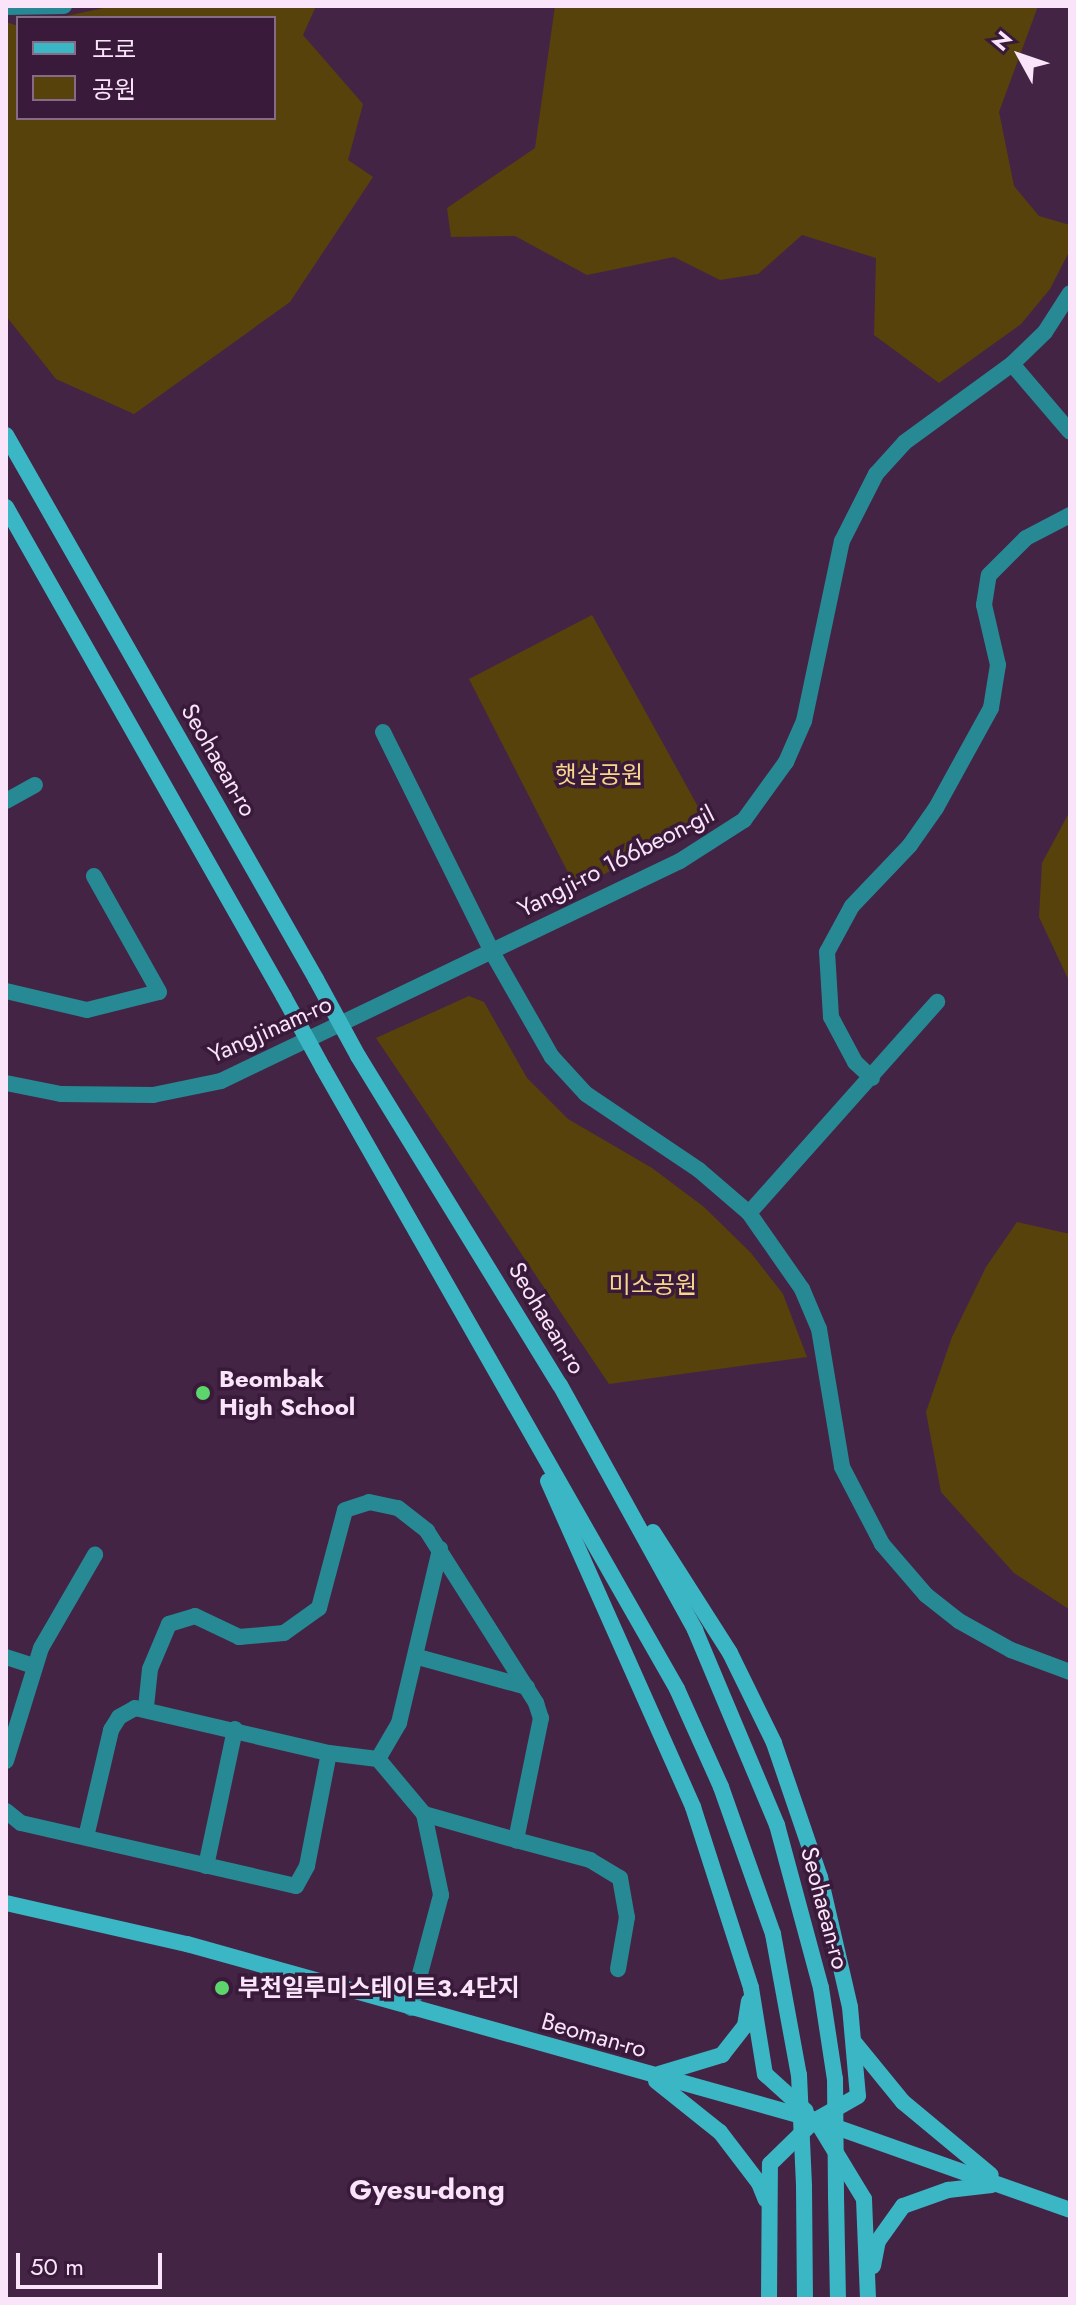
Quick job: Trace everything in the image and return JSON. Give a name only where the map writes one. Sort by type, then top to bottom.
[{"type":"main road","name":"Seohaean-ro","points":[[6,435],[358,1056],[560,1385],[695,1630],[760,1777],[821,1988],[835,2079],[838,2299]]},
{"type":"main road","points":[[6,507],[516,1409],[653,1642],[721,1787],[773,1934],[799,2075],[805,2299]]},
{"type":"main road","points":[[560,1385],[730,1653],[774,1743],[820,1877],[854,2042],[858,2096],[816,2120],[770,2164],[769,2299]]},
{"type":"main road","points":[[516,1409],[693,1807],[751,1988],[765,2074],[816,2120],[864,2199],[868,2293]]},
{"type":"main road","name":"Beoman-ro","points":[[6,1903],[187,1944],[816,2120],[1070,2210]]},
{"type":"main road","points":[[649,2075],[703,2064],[728,2050],[745,2026],[751,1988]]},
{"type":"main road","points":[[854,2042],[903,2102],[1005,2185]]},
{"type":"main road","points":[[649,2075],[729,2142],[759,2183],[770,2211]]},
{"type":"main road","points":[[868,2293],[878,2241],[903,2206],[948,2190],[1005,2185]]},
{"type":"street","points":[[6,7],[64,6]]},
{"type":"street","name":"Yangji-ro 166beon-gil","points":[[492,952],[680,861],[744,820],[786,762],[804,721],[831,585],[858,504],[905,442],[1012,364],[1045,332],[1070,293]]},
{"type":"street","points":[[1012,364],[1070,432]]},
{"type":"street","points":[[872,1078],[855,1062],[831,1017],[827,952],[852,906],[910,845],[936,808],[991,708],[998,665],[984,605],[989,575],[1026,538],[1070,515]]},
{"type":"street","points":[[383,732],[492,952],[535,1029],[572,1080],[699,1170],[749,1213],[813,1309],[842,1467],[882,1544],[911,1580],[950,1615],[1011,1650],[1070,1672]]},
{"type":"street","points":[[6,801],[35,785]]},
{"type":"street","points":[[9,992],[87,1010],[159,992],[94,876]]},
{"type":"street","name":"Yangjinam-ro","points":[[6,1083],[61,1094],[153,1095],[221,1081],[492,952]]},
{"type":"street","points":[[749,1213],[937,1002]]},
{"type":"street","points":[[146,1707],[150,1669],[169,1624],[195,1616],[239,1637],[261,1639],[284,1633],[319,1608],[337,1524],[356,1503],[398,1508],[415,1518],[440,1549],[527,1687],[541,1718],[516,1840]]},
{"type":"street","points":[[378,1759],[399,1723],[418,1657],[440,1549]]},
{"type":"street","points":[[6,1761],[33,1666],[59,1611],[95,1555]]},
{"type":"street","points":[[6,1657],[33,1666]]},
{"type":"street","points":[[418,1657],[527,1687]]},
{"type":"street","points":[[86,1837],[111,1730],[119,1717],[146,1707],[329,1753],[378,1759],[424,1814],[441,1895],[411,2008]]},
{"type":"street","points":[[206,1866],[235,1729]]},
{"type":"street","points":[[6,1811],[21,1823],[288,1886],[303,1880],[329,1753]]},
{"type":"street","points":[[424,1814],[590,1860],[620,1878],[627,1917],[618,1969]]},
{"type":"green space","points":[[113,6],[316,6],[303,35],[363,104],[348,160],[373,177],[290,302],[134,414],[56,379],[6,316],[6,22],[16,25],[16,120],[276,120],[276,16],[66,16]]},
{"type":"green space","points":[[555,6],[1038,6],[999,112],[1014,186],[1039,216],[1070,225],[1070,250],[1050,289],[1021,324],[939,383],[874,335],[876,258],[802,235],[758,274],[720,280],[674,257],[587,275],[515,236],[451,237],[447,208],[535,148]]},
{"type":"green space","name":"햇살공원","points":[[592,615],[707,823],[576,888],[469,679]]},
{"type":"green space","points":[[1070,811],[1070,983],[1039,917],[1042,863]]},
{"type":"green space","name":"미소공원","points":[[469,996],[484,1002],[527,1078],[568,1119],[652,1168],[704,1207],[751,1253],[783,1294],[807,1357],[609,1384],[376,1038]]},
{"type":"green space","points":[[1017,1222],[1070,1234],[1070,1610],[1014,1573],[941,1492],[926,1412],[952,1337],[986,1267]]},
{"type":"place","name":"Beombak High School","points":[[203,1393]]},
{"type":"place","name":"부천일루미스테이트3.4단지","points":[[222,1988]]},
{"type":"district","name":"Gyesu-dong","points":[[427,2190]]}]
